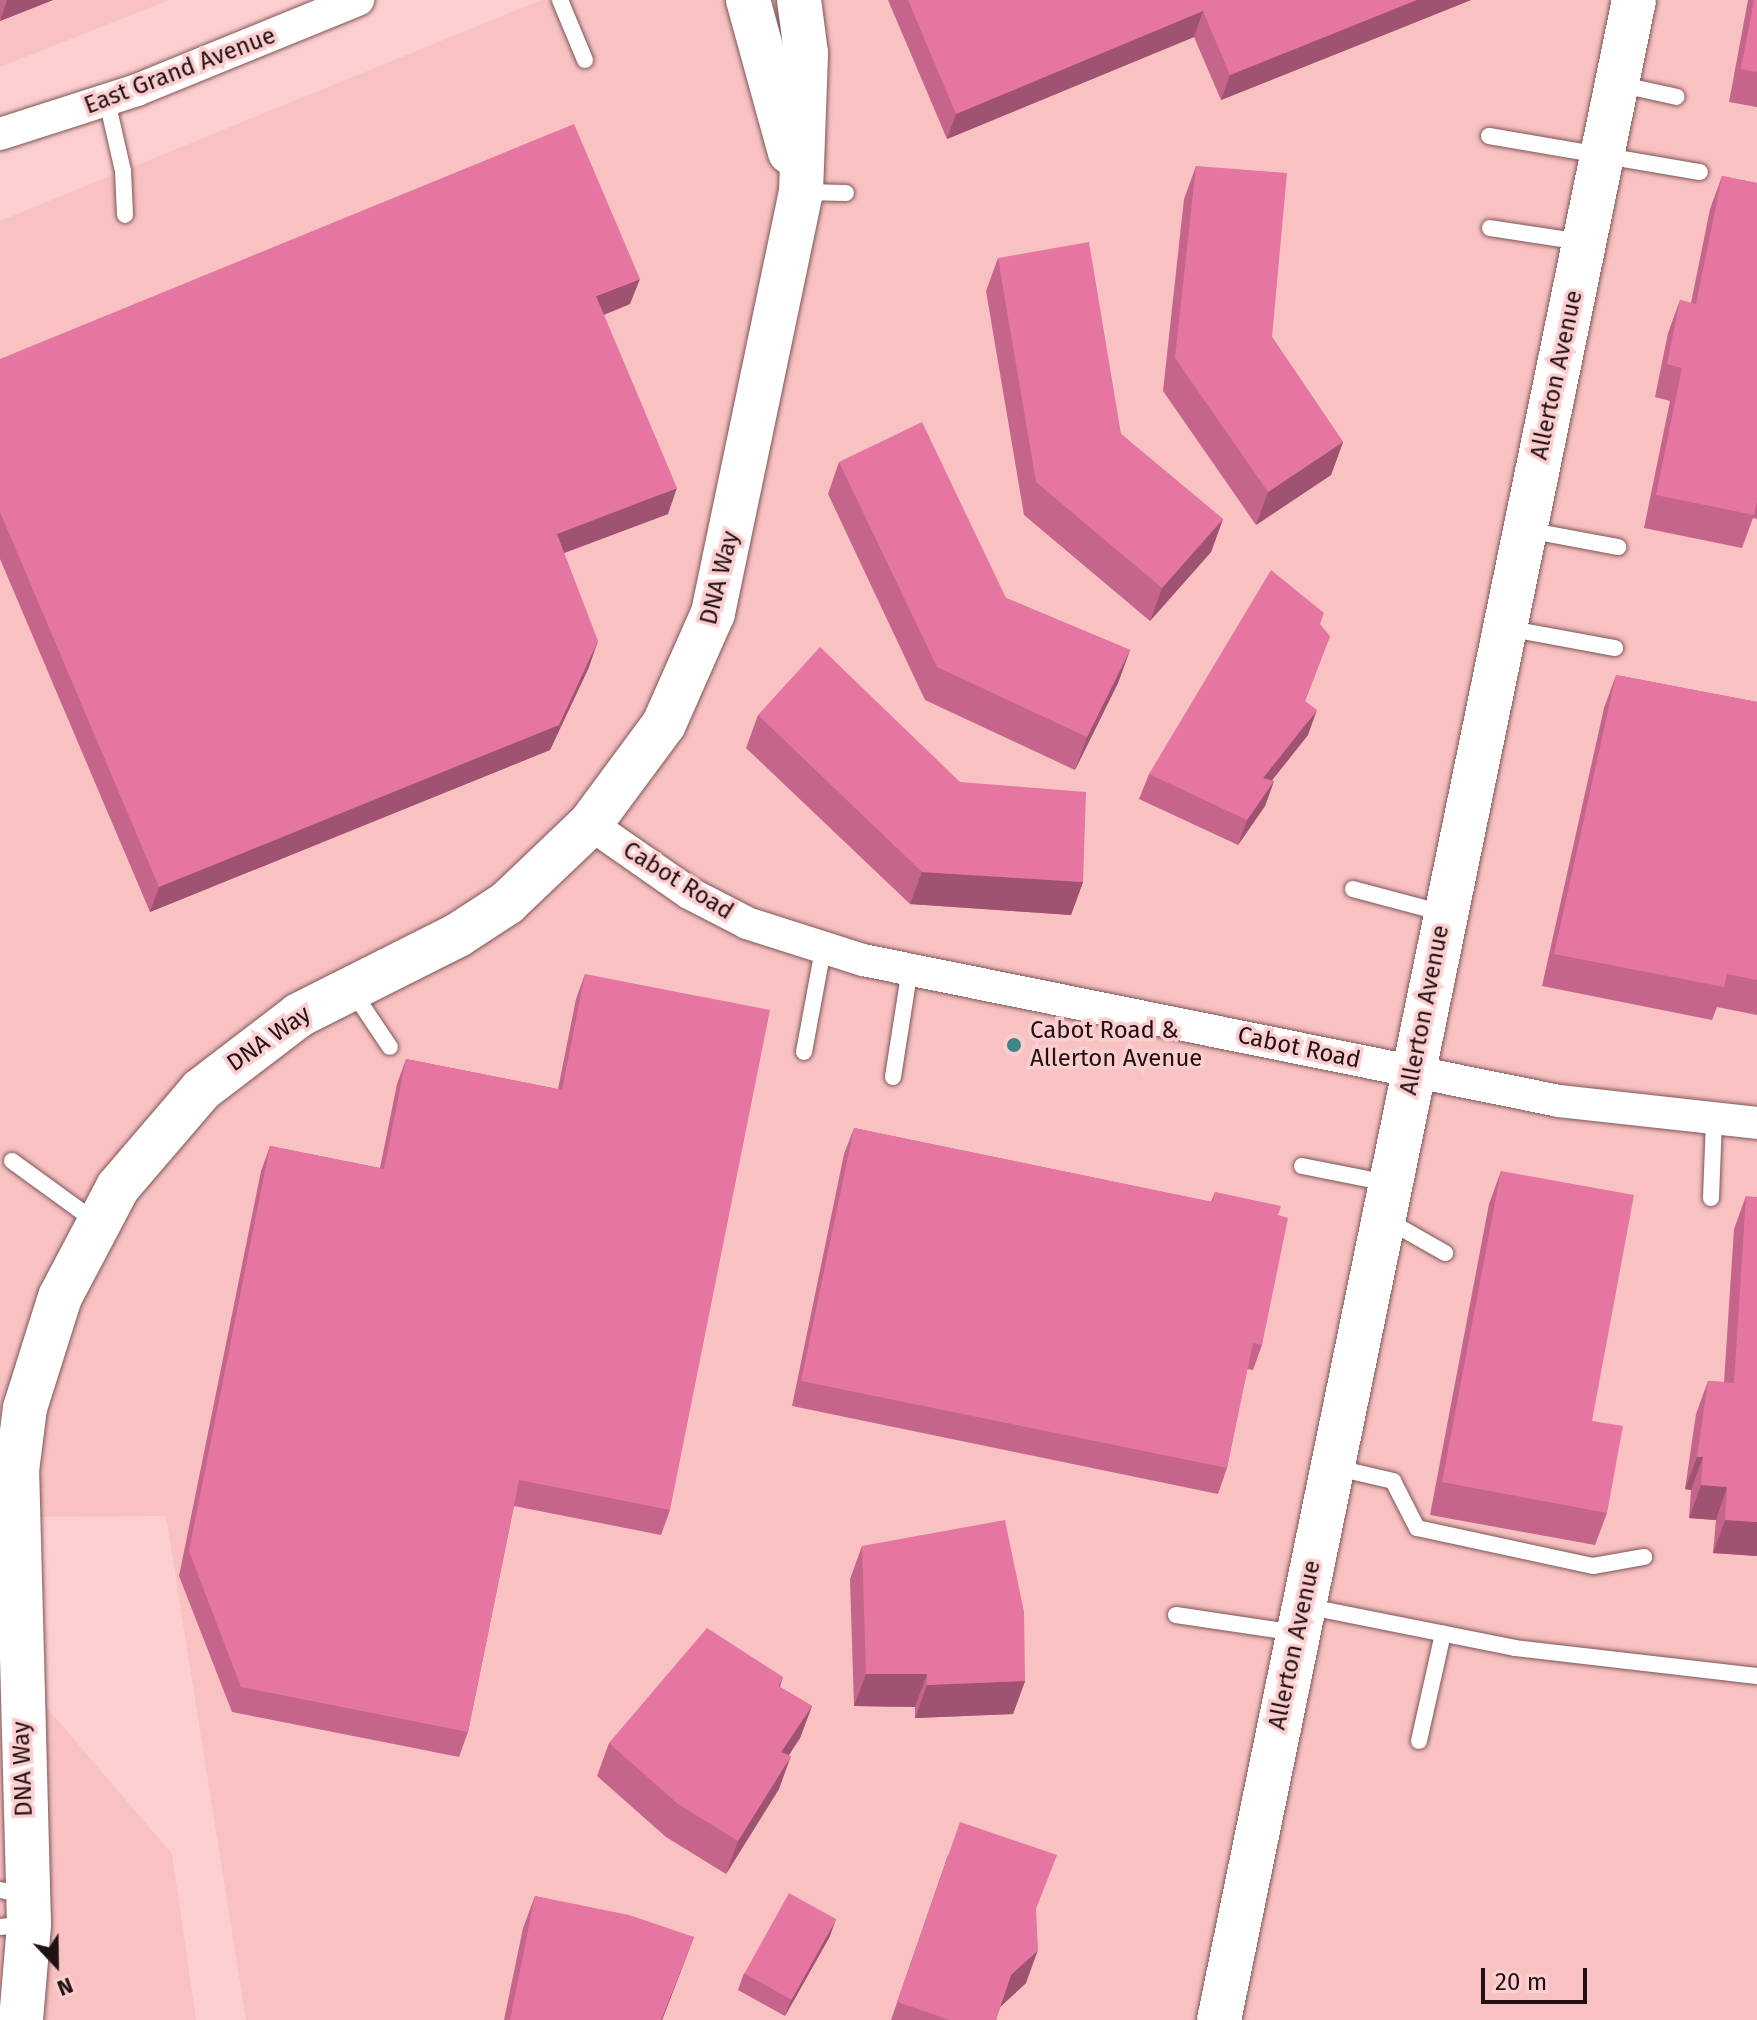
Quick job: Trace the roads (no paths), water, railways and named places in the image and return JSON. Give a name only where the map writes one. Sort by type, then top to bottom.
[{"type":"main road","name":"DNA Way","points":[[748,0],[801,192]]},
{"type":"main road","name":"DNA Way","points":[[21,2020],[14,1909],[17,1471],[38,1354],[97,1223],[147,1150],[201,1090],[249,1049],[350,987],[458,935],[507,903],[590,824],[664,724],[713,613],[801,192],[806,53],[799,0]]},
{"type":"main road","name":"Allerton Avenue","points":[[1219,2020],[1443,913],[1634,0]]},
{"type":"street","name":"East Grand Avenue","points":[[0,134],[107,101],[358,0]]},
{"type":"street","name":"Cabot Road","points":[[590,824],[689,893],[747,923],[823,949],[1559,1101],[1757,1123]]},
{"type":"lane","points":[[560,0],[585,60]]},
{"type":"lane","points":[[1617,83],[1677,97]]},
{"type":"lane","points":[[107,101],[123,171],[125,215]]},
{"type":"lane","points":[[1489,136],[1602,152],[1700,172]]},
{"type":"lane","points":[[801,192],[846,193]]},
{"type":"lane","points":[[1490,228],[1584,243]]},
{"type":"lane","points":[[1525,530],[1618,547]]},
{"type":"lane","points":[[1505,628],[1615,648]]},
{"type":"lane","points":[[1353,889],[1443,913]]},
{"type":"lane","points":[[804,1052],[823,949]]},
{"type":"lane","points":[[893,1077],[910,969]]},
{"type":"lane","points":[[350,987],[390,1047]]},
{"type":"lane","points":[[1711,1198],[1714,1120]]},
{"type":"lane","points":[[12,1161],[97,1223]]},
{"type":"lane","points":[[1302,1166],[1386,1201],[1445,1253]]},
{"type":"lane","points":[[1332,1467],[1393,1481],[1417,1528],[1593,1566],[1644,1557]]},
{"type":"lane","points":[[1176,1615],[1300,1619],[1443,1634],[1515,1648],[1757,1676]]},
{"type":"lane","points":[[1419,1741],[1443,1634]]},
{"type":"place","name":"Cabot Road & Allerton Avenue","points":[[1014,1045]]}]
